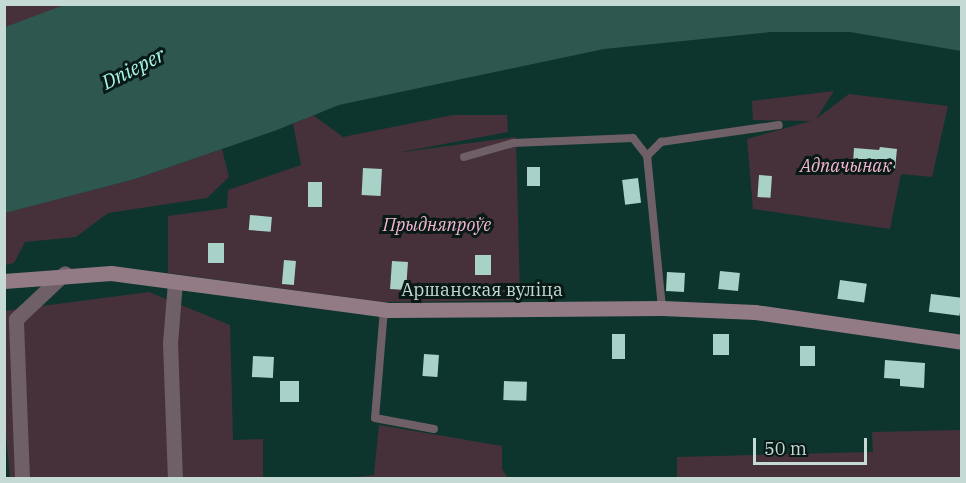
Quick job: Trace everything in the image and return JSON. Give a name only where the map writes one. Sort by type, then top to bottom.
[{"type":"street","name":"Аршанская вуліца","points":[[4,280],[65,273],[111,273],[384,309],[662,308],[755,312],[962,342]]},
{"type":"street","points":[[22,478],[16,319],[65,273]]},
{"type":"street","points":[[175,282],[170,343],[175,478]]},
{"type":"lane","points":[[647,156],[661,142],[778,125]]},
{"type":"lane","points":[[464,157],[513,142],[633,138],[647,156],[662,308]]},
{"type":"lane","points":[[384,309],[375,418],[434,429]]},
{"type":"green space","points":[[4,5],[67,5],[5,27]]},
{"type":"green space","name":"Адпачынак","points":[[834,91],[816,119],[849,94],[948,106],[932,177],[901,174],[890,229],[753,209],[747,139],[811,121],[753,120],[752,101]]},
{"type":"green space","name":"Прыдняпроўе","points":[[313,115],[343,137],[453,115],[507,115],[508,132],[396,153],[516,137],[520,300],[382,302],[168,273],[168,216],[227,208],[228,190],[301,165],[293,124]]},
{"type":"green space","points":[[222,149],[229,177],[207,198],[108,213],[76,237],[25,242],[14,263],[5,265],[4,213],[135,179]]},
{"type":"green space","points":[[149,292],[230,325],[233,440],[263,439],[263,478],[10,478],[4,414],[4,311]]},
{"type":"green space","points":[[379,425],[502,446],[502,469],[508,478],[348,478],[374,475]]},
{"type":"green space","points":[[961,430],[961,478],[677,478],[677,457],[873,452],[872,432]]},
{"type":"water","name":"Dnieper","points":[[67,4],[961,5],[961,51],[850,32],[771,32],[604,49],[339,105],[277,130],[135,179],[5,213],[5,27]]},
{"type":"building","points":[[880,147],[897,149],[895,169],[853,163],[854,148],[879,150]]},
{"type":"building","points":[[527,167],[540,167],[540,186],[527,186]]},
{"type":"building","points":[[363,168],[382,169],[381,196],[362,195]]},
{"type":"building","points":[[759,175],[772,176],[770,198],[757,197]]},
{"type":"building","points":[[638,178],[641,203],[625,205],[622,180]]},
{"type":"building","points":[[308,182],[322,182],[322,207],[308,207]]},
{"type":"building","points":[[250,215],[272,217],[271,232],[249,230]]},
{"type":"building","points":[[208,243],[224,243],[224,263],[208,263]]},
{"type":"building","points":[[475,255],[491,255],[491,275],[475,275]]},
{"type":"building","points":[[284,260],[296,261],[294,285],[282,284]]},
{"type":"building","points":[[392,261],[408,262],[406,290],[390,289]]},
{"type":"building","points":[[720,271],[740,273],[738,291],[718,289]]},
{"type":"building","points":[[667,272],[685,273],[684,292],[666,291]]},
{"type":"building","points":[[840,280],[867,284],[864,303],[837,299]]},
{"type":"building","points":[[931,294],[962,298],[960,316],[929,312]]},
{"type":"building","points":[[612,334],[625,334],[625,359],[612,359]]},
{"type":"building","points":[[713,334],[729,334],[729,355],[713,355]]},
{"type":"building","points":[[800,346],[815,346],[815,366],[800,366]]},
{"type":"building","points":[[424,354],[439,355],[437,377],[422,376]]},
{"type":"building","points":[[253,356],[274,357],[273,378],[252,377]]},
{"type":"building","points":[[885,360],[925,363],[924,388],[900,386],[900,379],[884,378]]},
{"type":"building","points":[[280,381],[299,381],[299,402],[280,402]]},
{"type":"building","points":[[504,381],[527,382],[526,401],[503,400]]}]
